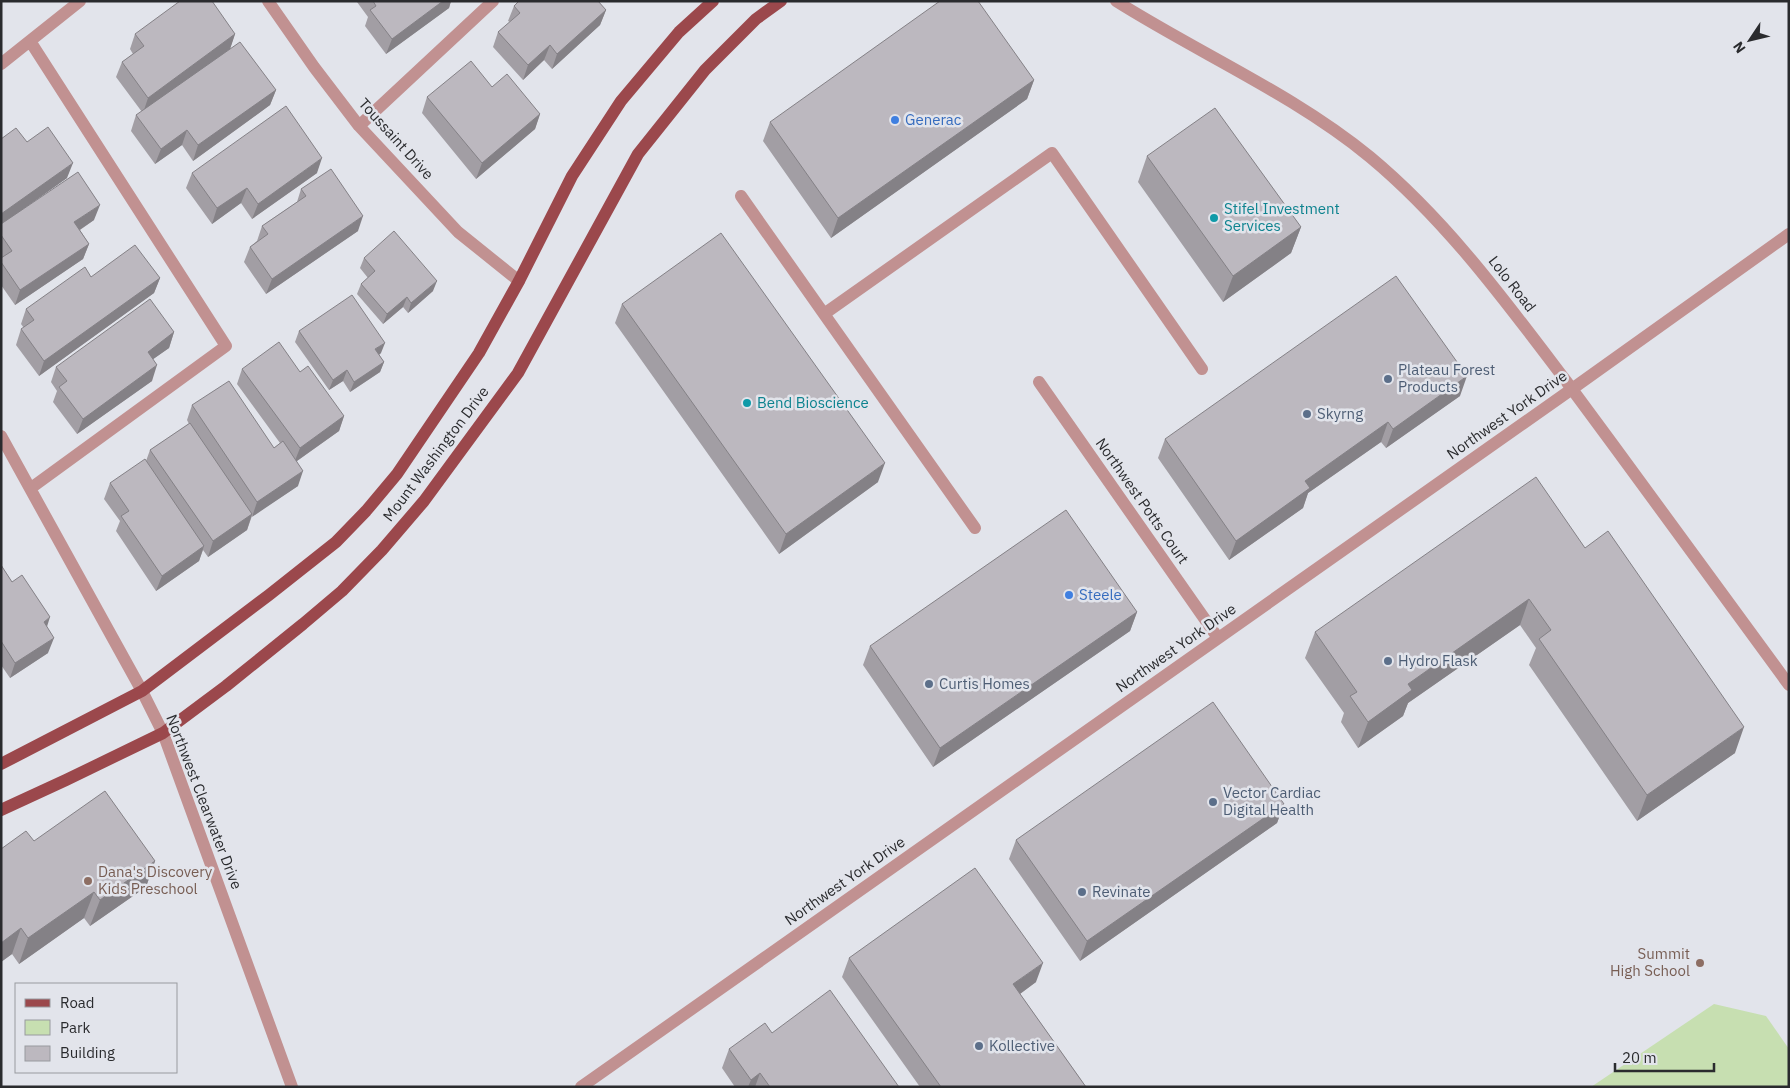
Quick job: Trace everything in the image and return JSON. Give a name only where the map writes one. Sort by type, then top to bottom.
[{"type":"main road","name":"Mount Washington Drive","points":[[1,764],[142,691],[262,601],[336,542],[366,512],[397,474],[473,361],[519,281],[572,176],[622,101],[679,32],[713,1]]},
{"type":"main road","name":"Mount Washington Drive","points":[[1,810],[163,733],[226,686],[342,591],[382,550],[412,515],[518,373],[638,154],[705,70],[756,18],[781,1]]},
{"type":"street","points":[[1,64],[80,1]]},
{"type":"street","name":"Toussaint Drive","points":[[268,1],[314,67],[359,126],[458,232],[519,281]]},
{"type":"street","points":[[359,126],[493,1]]},
{"type":"street","name":"Lolo Road","points":[[1116,1],[1298,106],[1370,158],[1441,223],[1495,288],[1572,389],[1789,685]]},
{"type":"street","points":[[30,41],[226,346],[31,488]]},
{"type":"street","points":[[824,314],[1052,153],[1202,369]]},
{"type":"street","points":[[741,196],[975,528]]},
{"type":"street","name":"Northwest York Drive","points":[[581,1087],[1789,234]]},
{"type":"street","name":"Northwest Potts Court","points":[[1039,382],[1218,638]]},
{"type":"street","name":"Northwest Clearwater Drive","points":[[1,436],[142,691],[163,733],[292,1087]]},
{"type":"green space","points":[[1714,1004],[1766,1016],[1789,1049],[1789,1087],[1591,1087]]},
{"type":"building","points":[[180,1],[212,1],[235,34],[148,98],[122,62],[144,46],[135,34]]},
{"type":"building","points":[[373,1],[443,1],[392,39],[370,10],[376,6]]},
{"type":"building","points":[[519,1],[598,1],[606,10],[557,54],[550,45],[528,65],[498,32],[520,13],[514,6]]},
{"type":"building","name":"Generac","points":[[940,1],[978,1],[1034,80],[838,218],[770,122]]},
{"type":"building","points":[[240,42],[276,90],[198,145],[187,130],[161,149],[136,115]]},
{"type":"building","points":[[471,61],[492,87],[507,74],[540,114],[482,163],[427,97]]},
{"type":"building","points":[[286,106],[322,158],[258,204],[247,188],[217,208],[192,173]]},
{"type":"building","name":"Stifel Investment Services","points":[[1215,108],[1301,227],[1233,276],[1147,156]]},
{"type":"building","points":[[48,127],[73,163],[1,214],[1,139],[16,128],[27,142]]},
{"type":"building","points":[[331,169],[363,216],[272,279],[250,247],[268,234],[262,226],[306,196],[301,189]]},
{"type":"building","points":[[78,172],[100,205],[74,222],[89,244],[20,290],[1,262],[1,258],[12,251],[1,235],[1,224]]},
{"type":"building","points":[[394,231],[437,281],[411,303],[407,297],[387,314],[361,284],[375,271],[364,258]]},
{"type":"building","name":"Bend Bioscience","points":[[721,233],[885,463],[786,534],[622,304]]},
{"type":"building","points":[[135,245],[160,278],[44,361],[21,329],[34,320],[26,309],[85,267],[91,277]]},
{"type":"building","points":[[1396,276],[1467,376],[1393,429],[1388,422],[1305,481],[1310,488],[1236,541],[1165,439]]},
{"type":"building","points":[[352,295],[385,343],[375,349],[384,362],[354,382],[347,370],[333,380],[299,331]]},
{"type":"building","points":[[150,299],[174,332],[148,352],[157,365],[83,419],[59,387],[67,381],[56,367]]},
{"type":"building","points":[[279,342],[300,372],[308,366],[344,416],[300,448],[242,369]]},
{"type":"building","points":[[229,381],[274,448],[283,441],[303,471],[257,502],[192,405]]},
{"type":"building","points":[[190,423],[252,514],[213,541],[150,450]]},
{"type":"building","points":[[145,459],[204,546],[162,576],[121,516],[129,511],[110,483]]},
{"type":"building","name":"Hydro Flask","points":[[1536,477],[1585,548],[1608,531],[1744,727],[1647,795],[1539,639],[1551,630],[1529,599],[1408,684],[1412,690],[1368,722],[1350,696],[1357,692],[1315,632]]},
{"type":"building","points":[[1066,510],[1137,612],[940,748],[870,646]]},
{"type":"building","points":[[1,565],[12,582],[22,575],[50,617],[44,622],[54,638],[15,663],[1,641]]},
{"type":"building","points":[[1213,702],[1284,804],[1087,941],[1016,840]]},
{"type":"building","points":[[105,791],[155,861],[100,900],[94,892],[28,938],[21,928],[1,943],[1,849],[26,831],[34,841]]},
{"type":"building","points":[[975,868],[1043,963],[1013,984],[1086,1087],[941,1087],[849,958]]},
{"type":"building","points":[[830,990],[899,1087],[770,1087],[760,1073],[751,1080],[729,1049],[765,1023],[772,1033]]},
{"type":"place","name":"Generac","points":[[895,120]]},
{"type":"place","name":"Stifel Investment Services","points":[[1214,218]]},
{"type":"place","name":"Plateau Forest Products","points":[[1388,379]]},
{"type":"place","name":"Bend Bioscience","points":[[747,403]]},
{"type":"place","name":"Skyrng","points":[[1307,414]]},
{"type":"place","name":"Steele","points":[[1069,595]]},
{"type":"place","name":"Hydro Flask","points":[[1388,661]]},
{"type":"place","name":"Curtis Homes","points":[[929,684]]},
{"type":"place","name":"Vector Cardiac Digital Health","points":[[1213,802]]},
{"type":"place","name":"Dana's Discovery Kids Preschool","points":[[88,881]]},
{"type":"place","name":"Revinate","points":[[1082,892]]},
{"type":"place","name":"Summit High School","points":[[1700,963]]},
{"type":"place","name":"Kollective","points":[[979,1046]]}]
